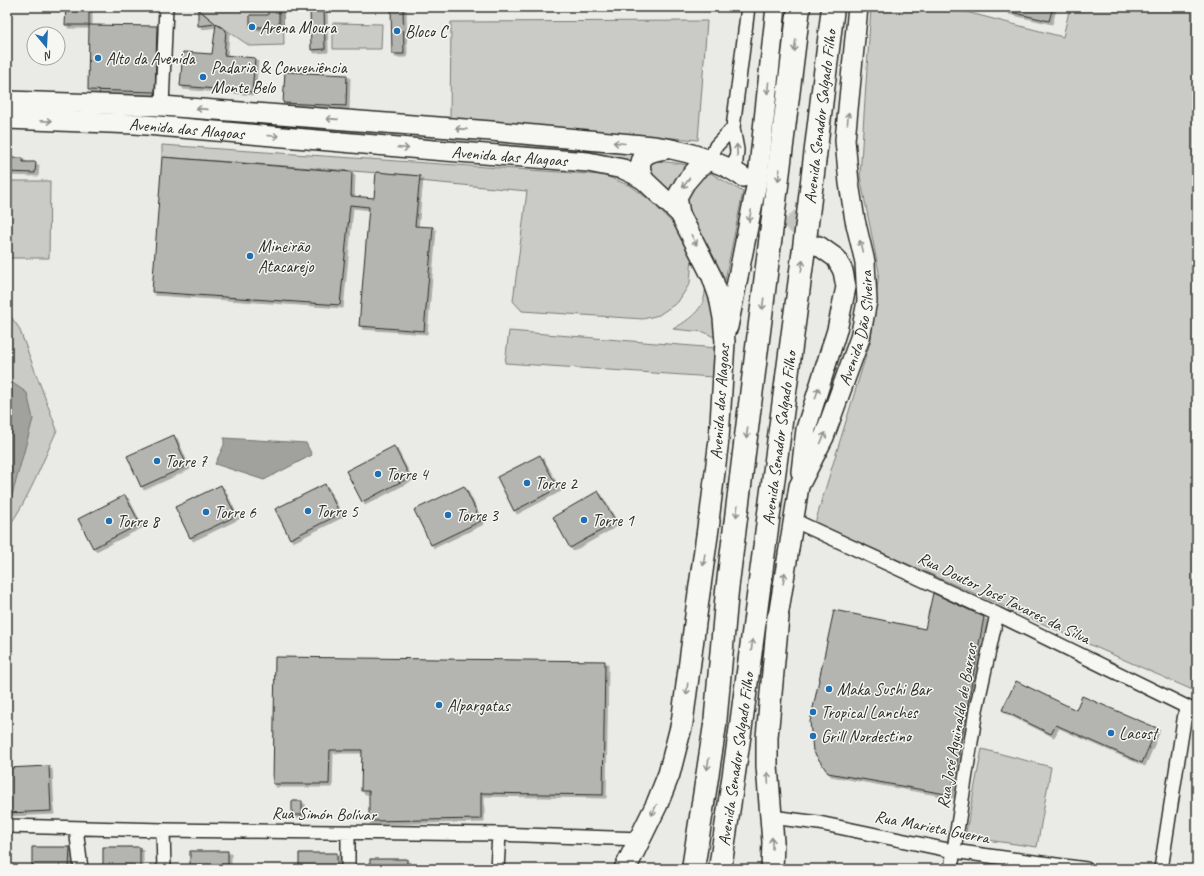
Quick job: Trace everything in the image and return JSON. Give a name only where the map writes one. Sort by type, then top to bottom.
[{"type":"highway","name":"Avenida Senador Salgado Filho","points":[[693,869],[715,725],[727,591],[799,7]]},
{"type":"highway","name":"Avenida Senador Salgado Filho","points":[[720,869],[741,725],[804,248],[833,7]]},
{"type":"main road","points":[[725,342],[758,177],[776,7]]},
{"type":"main road","name":"Avenida Dão Silveira","points":[[778,617],[799,486],[824,437],[860,338],[867,301],[865,262],[855,220],[850,190],[845,140],[858,7]]},
{"type":"main road","name":"Avenida das Alagoas","points":[[7,101],[162,106],[491,131],[671,148],[698,155],[739,174]]},
{"type":"main road","points":[[135,124],[136,105]]},
{"type":"main road","name":"Avenida das Alagoas","points":[[7,120],[135,124],[588,162],[623,170],[644,180],[680,214],[712,277],[722,311],[725,342],[719,439],[709,522]]},
{"type":"main road","points":[[433,150],[478,147],[484,145],[490,140],[491,131]]},
{"type":"main road","points":[[644,180],[640,172],[640,165],[644,156],[658,150],[671,148]]},
{"type":"main road","points":[[680,214],[677,198],[685,183],[696,170],[710,160]]},
{"type":"main road","points":[[799,486],[806,429],[837,330],[846,287],[843,271],[836,258],[819,246]]},
{"type":"main road","points":[[633,858],[669,774],[682,723],[709,522]]},
{"type":"main road","name":"Avenida Senador Salgado Filho","points":[[772,869],[773,842],[767,766],[767,737],[778,617]]},
{"type":"street","points":[[162,106],[166,7]]},
{"type":"street","points":[[739,174],[733,128],[748,7]]},
{"type":"street","points":[[710,160],[716,146],[733,128]]},
{"type":"street","name":"Rua Doutor José Tavares da Silva","points":[[794,520],[997,614],[1192,710]]},
{"type":"street","name":"Rua José Aguinaldo de Barros","points":[[950,869],[976,710],[997,614]]},
{"type":"street","points":[[1161,869],[1192,710]]},
{"type":"street","name":"Rua Marieta Guerra","points":[[771,817],[819,823],[953,851],[1086,869]]},
{"type":"street","name":"Rua Simón Bolívar","points":[[7,826],[163,830],[499,834],[633,858]]},
{"type":"street","points":[[76,828],[81,869]]},
{"type":"street","points":[[163,830],[164,869]]},
{"type":"street","points":[[348,832],[348,869]]},
{"type":"street","points":[[497,869],[499,834]]},
{"type":"shaded area","name":"Arena Moura","points":[[196,7],[283,7],[284,45],[250,46],[216,24]]},
{"type":"shaded area","points":[[871,7],[947,7],[1063,37],[1070,7],[1197,7],[1197,692],[815,523],[871,339],[879,272],[860,176]]},
{"type":"shaded area","points":[[707,21],[698,140],[450,121],[451,22]]},
{"type":"shaded area","points":[[333,23],[382,24],[381,49],[333,49]]},
{"type":"shaded area","points":[[146,108],[481,135],[480,144],[148,121],[143,115]]},
{"type":"shaded area","points":[[497,136],[640,152],[632,167],[498,149]]},
{"type":"shaded area","points":[[162,145],[603,175],[631,186],[651,201],[678,229],[692,256],[690,283],[678,302],[659,315],[643,319],[522,311],[513,301],[527,191],[419,181],[420,176],[162,157]]},
{"type":"shaded area","points":[[656,161],[702,168],[743,192],[724,285],[694,220],[684,207],[646,173],[646,166]]},
{"type":"shaded area","points":[[8,181],[50,181],[49,258],[7,258]]},
{"type":"shaded area","points":[[706,285],[715,306],[718,339],[704,332],[673,329],[696,312],[702,304]]},
{"type":"shaded area","points":[[7,311],[19,328],[57,430],[29,493],[7,529]]},
{"type":"shaded area","points":[[509,331],[717,348],[713,377],[505,363]]},
{"type":"shaded area","points":[[7,379],[27,393],[33,419],[11,499],[7,503]]},
{"type":"shaded area","points":[[224,438],[306,443],[312,455],[264,480],[215,464],[224,445]]},
{"type":"shaded area","points":[[982,749],[1051,767],[1037,847],[965,837]]},
{"type":"building","points":[[66,7],[89,7],[89,25],[65,25]]},
{"type":"building","points":[[268,7],[279,7],[279,27],[250,27],[250,15],[268,15]]},
{"type":"building","points":[[310,7],[324,7],[325,49],[311,50]]},
{"type":"building","name":"Bloco C","points":[[391,7],[403,7],[404,54],[392,54]]},
{"type":"building","points":[[1007,7],[1053,7],[1049,21],[1006,11]]},
{"type":"building","points":[[198,9],[216,24],[198,26]]},
{"type":"building","points":[[216,24],[226,30],[224,55],[255,58],[252,92],[180,86],[183,52],[212,54]]},
{"type":"building","points":[[89,25],[157,26],[155,92],[88,90]]},
{"type":"building","points":[[285,72],[347,75],[346,106],[283,103]]},
{"type":"building","name":"Mineirão Atacarejo","points":[[162,157],[352,172],[351,196],[374,198],[376,172],[420,176],[415,226],[433,227],[424,331],[359,326],[369,207],[350,205],[340,305],[152,292]]},
{"type":"building","points":[[7,158],[23,158],[23,162],[36,162],[35,173],[7,172]]},
{"type":"building","name":"Torre 7","points":[[174,435],[187,466],[141,487],[127,456]]},
{"type":"building","name":"Torre 4","points":[[394,446],[410,477],[362,502],[346,471]]},
{"type":"building","name":"Torre 2","points":[[540,455],[558,488],[514,511],[497,477]]},
{"type":"building","name":"Torre 5","points":[[325,484],[340,514],[290,539],[275,509]]},
{"type":"building","name":"Torre 6","points":[[221,485],[236,516],[190,538],[175,507]]},
{"type":"building","name":"Torre 3","points":[[464,486],[481,521],[431,545],[414,510]]},
{"type":"building","name":"Torre 1","points":[[598,491],[616,522],[570,548],[553,517]]},
{"type":"building","name":"Torre 8","points":[[125,495],[140,524],[93,548],[78,519]]},
{"type":"building","points":[[933,593],[984,617],[951,795],[828,773],[813,751],[810,722],[834,610],[925,629]]},
{"type":"building","name":"Alpargatas","points":[[275,657],[605,661],[603,795],[481,793],[481,819],[369,821],[369,791],[361,791],[362,750],[330,750],[329,784],[273,784]]},
{"type":"building","points":[[1016,681],[1076,710],[1082,696],[1157,728],[1142,763],[1056,725],[1051,734],[1002,710]]},
{"type":"building","points":[[49,766],[51,811],[7,813],[7,768]]},
{"type":"building","points":[[292,801],[302,801],[302,815],[292,815]]},
{"type":"building","points":[[32,847],[70,847],[69,869],[32,869]]},
{"type":"building","points":[[103,847],[140,847],[140,869],[103,869]]},
{"type":"building","points":[[190,851],[228,851],[228,865],[213,865],[213,869],[204,869],[204,865],[190,865]]},
{"type":"building","points":[[299,853],[337,853],[337,867],[322,867],[322,869],[313,869],[313,867],[299,867]]},
{"type":"building","points":[[370,859],[407,859],[407,869],[370,869]]},
{"type":"tunnel","points":[[745,178],[815,242]]},
{"type":"place","name":"Arena Moura","points":[[252,27]]},
{"type":"place","name":"Bloco C","points":[[397,31]]},
{"type":"place","name":"Alto da Avenida","points":[[98,58]]},
{"type":"place","name":"Padaria & Conveniência Monte Belo","points":[[203,77]]},
{"type":"place","name":"Mineirão Atacarejo","points":[[250,256]]},
{"type":"place","name":"Torre 7","points":[[157,461]]},
{"type":"place","name":"Torre 4","points":[[378,474]]},
{"type":"place","name":"Torre 2","points":[[527,483]]},
{"type":"place","name":"Torre 5","points":[[308,511]]},
{"type":"place","name":"Torre 6","points":[[206,512]]},
{"type":"place","name":"Torre 3","points":[[448,515]]},
{"type":"place","name":"Torre 1","points":[[584,520]]},
{"type":"place","name":"Torre 8","points":[[109,521]]},
{"type":"place","name":"Maka Sushi Bar","points":[[829,689]]},
{"type":"place","name":"Alpargatas","points":[[439,705]]},
{"type":"place","name":"Tropical Lanches","points":[[813,712]]},
{"type":"place","name":"Lacost","points":[[1111,733]]},
{"type":"place","name":"Grill Nordestino","points":[[813,736]]}]
